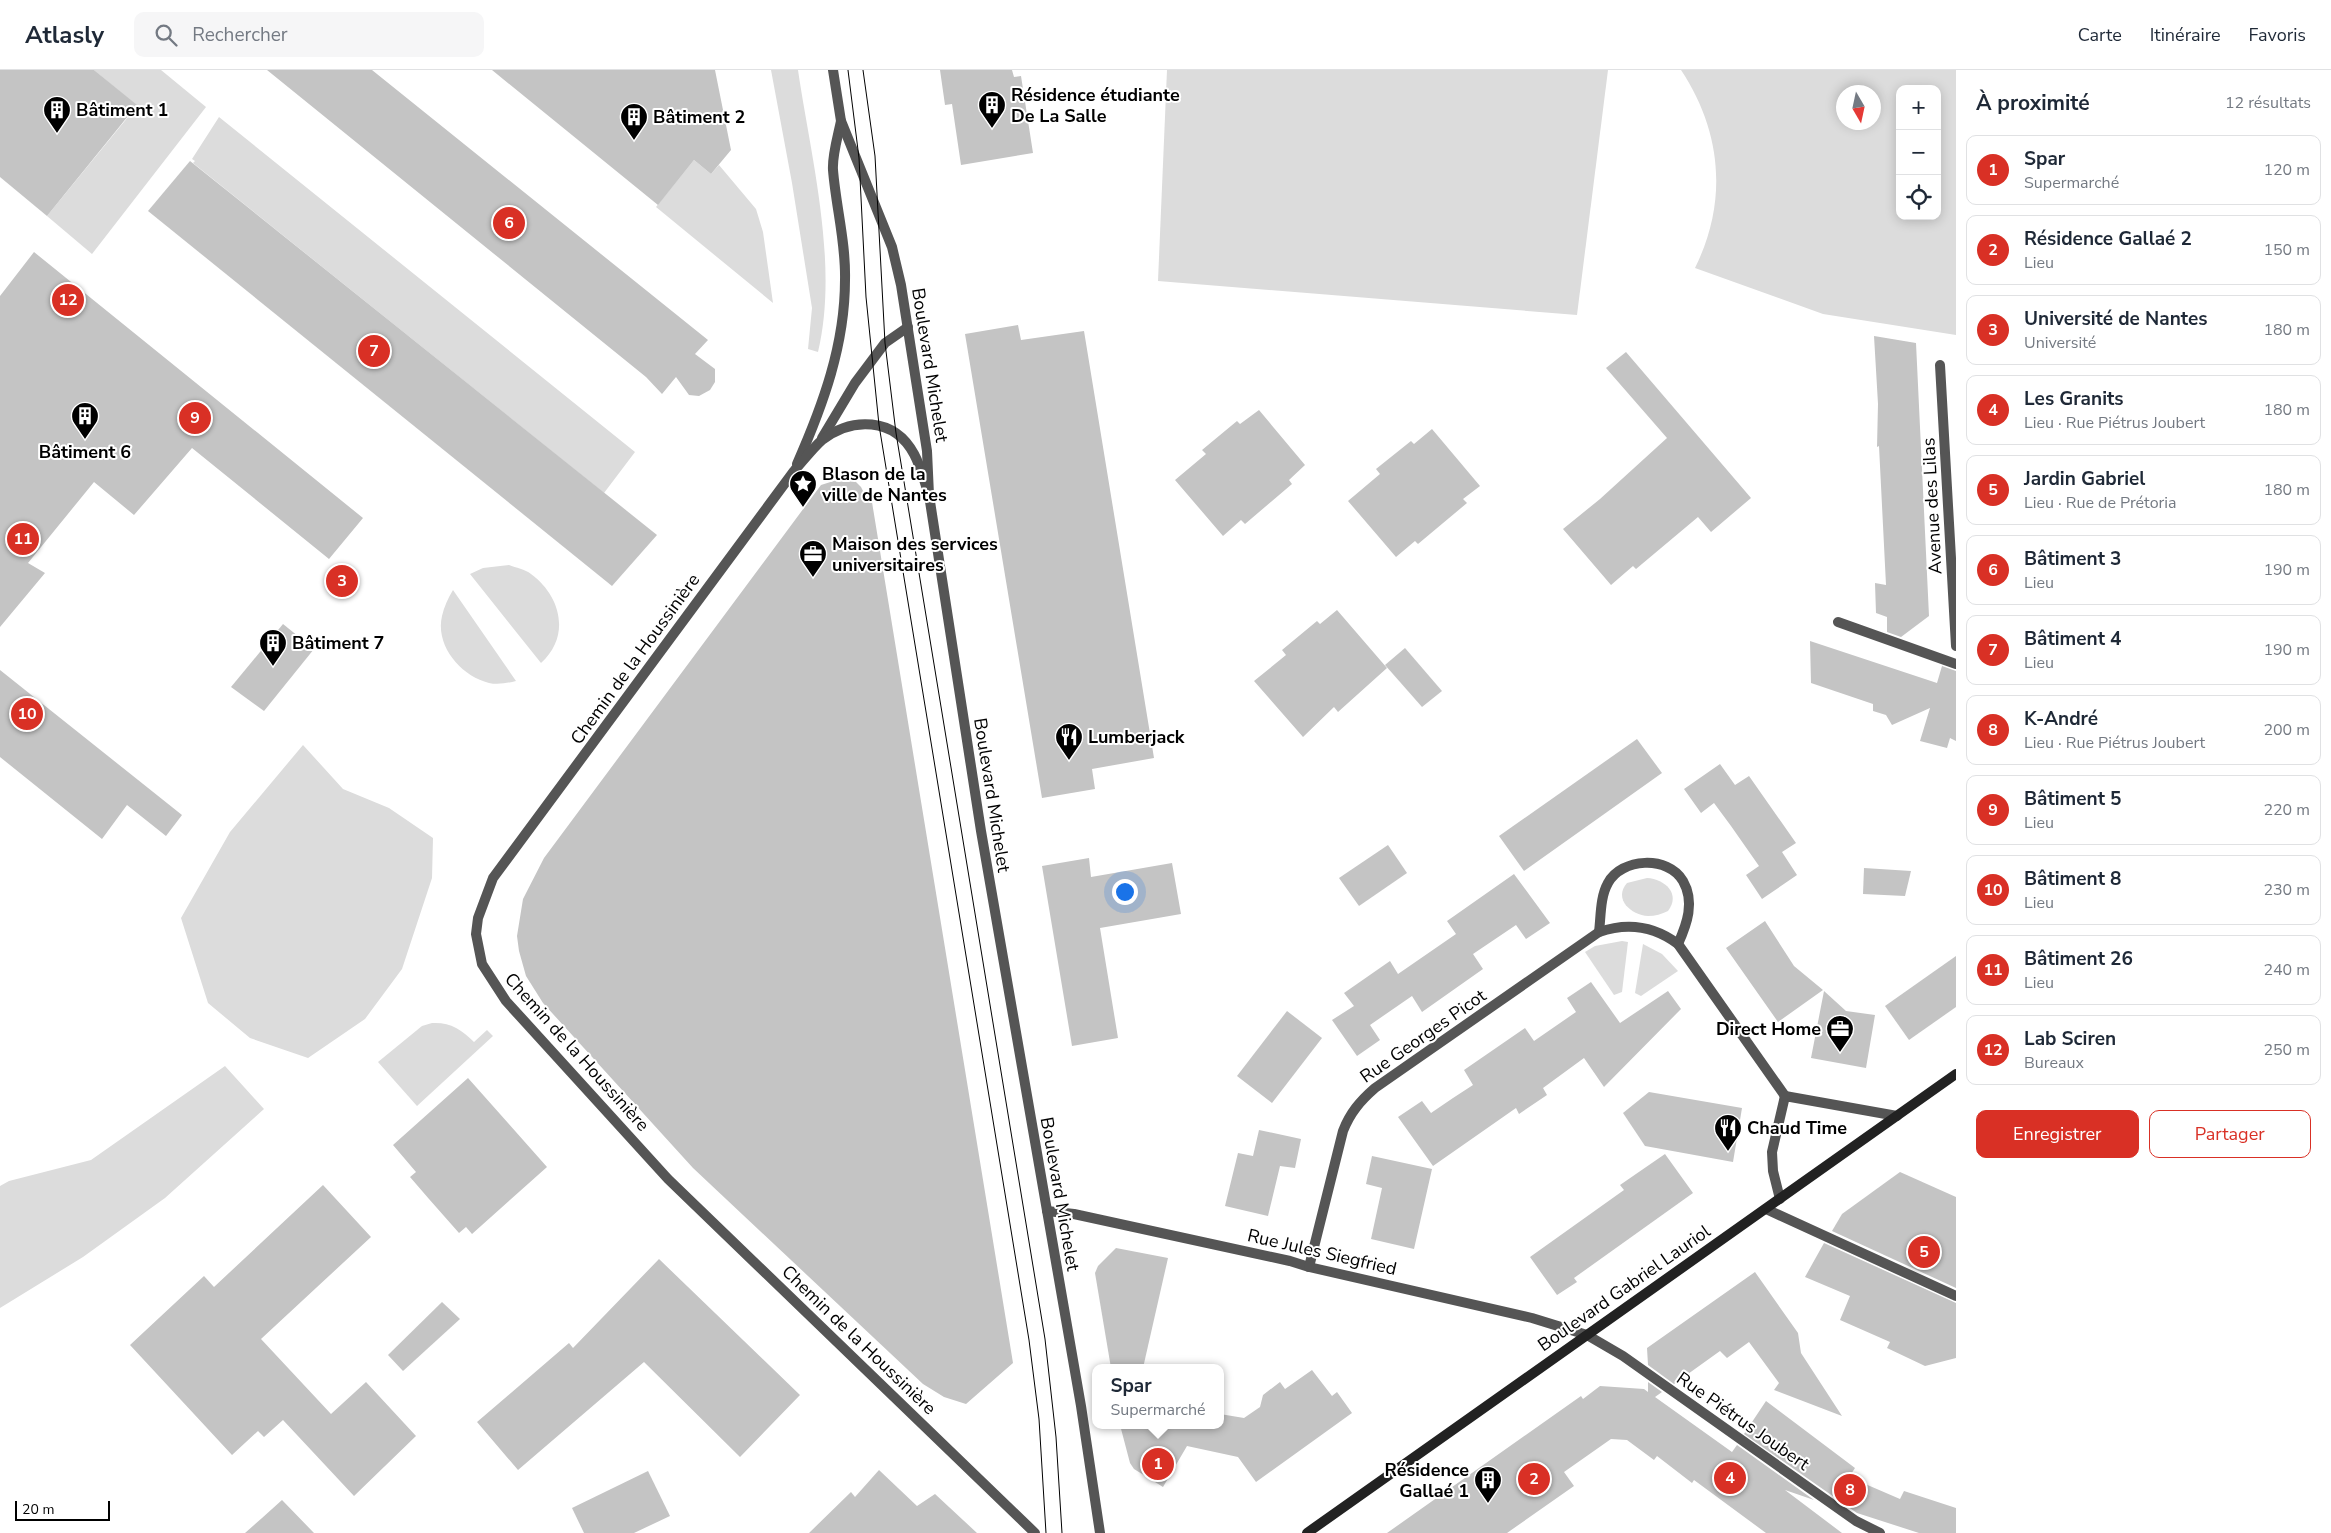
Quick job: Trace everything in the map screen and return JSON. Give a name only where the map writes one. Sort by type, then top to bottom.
[{"type":"main road","name":"Boulevard Gabriel Lauriol","points":[[1298,1533],[1309,1531],[1956,1074]]},
{"type":"street","name":"Boulevard Michelet","points":[[833,70],[841,121],[892,247],[908,327],[927,451],[929,495],[980,831],[1081,1406],[1100,1533]]},
{"type":"street","name":"Chemin de la Houssinière","points":[[794,472],[817,417],[835,360],[841,332],[846,279],[833,168],[841,121]]},
{"type":"street","name":"Chemin de la Houssinière","points":[[908,327],[885,342],[855,383],[821,441],[794,472],[493,878],[478,918],[476,934],[482,964],[506,1001],[646,1155],[1035,1533]]},
{"type":"street","name":"Avenue des Lilas","points":[[1940,365],[1956,646]]},
{"type":"street","name":"Chemin de la Houssinière","points":[[821,441],[837,430],[861,423],[875,424],[888,428],[905,441],[913,453],[929,495]]},
{"type":"street","points":[[1838,622],[1956,664]]},
{"type":"street","points":[[1678,944],[1690,910],[1688,895],[1683,881],[1671,869],[1654,864],[1634,864],[1614,874],[1602,896],[1599,932],[1613,927],[1645,928],[1666,935],[1678,944],[1786,1096],[1897,1116]]},
{"type":"street","name":"Rue Georges Picot","points":[[1309,1268],[1343,1131],[1349,1117],[1362,1100],[1375,1088],[1599,932]]},
{"type":"street","points":[[1780,1199],[1773,1171],[1772,1152],[1786,1096]]},
{"type":"street","points":[[1766,1208],[1956,1296]]},
{"type":"street","name":"Rue Jules Siegfried","points":[[1047,1211],[1074,1214],[1281,1259],[1309,1268],[1502,1310],[1587,1335]]},
{"type":"street","name":"Rue Piétrus Joubert","points":[[1587,1335],[1623,1356],[1856,1521],[1880,1533]]},
{"type":"shaded area","points":[[94,70],[161,70],[206,107],[92,254],[47,216],[137,106]]},
{"type":"shaded area","points":[[771,70],[798,70],[816,175],[821,211],[826,283],[824,318],[818,352],[808,349],[812,308],[792,183]]},
{"type":"shaded area","points":[[1167,70],[1608,70],[1577,315],[1158,281]]},
{"type":"shaded area","points":[[1681,70],[1956,70],[1956,335],[1823,314],[1695,268],[1706,243],[1716,192],[1716,167],[1712,142],[1695,94]]},
{"type":"shaded area","points":[[219,117],[635,452],[604,493],[193,163],[195,161],[192,159]]},
{"type":"shaded area","points":[[694,160],[711,174],[719,165],[756,209],[763,232],[773,303],[656,207]]},
{"type":"shaded area","points":[[509,565],[531,574],[541,583],[549,593],[559,617],[556,641],[541,663],[470,574],[483,568]]},
{"type":"shaded area","points":[[453,590],[516,681],[496,684],[489,683],[469,674],[452,658],[442,638],[441,627],[444,609]]},
{"type":"shaded area","points":[[303,745],[343,789],[389,808],[433,838],[432,878],[402,969],[365,1019],[308,1058],[250,1038],[208,1003],[181,918],[230,832]]},
{"type":"shaded area","points":[[1647,878],[1665,884],[1672,893],[1672,905],[1668,911],[1648,916],[1636,913],[1626,905],[1622,895],[1627,883]]},
{"type":"shaded area","points":[[1622,941],[1628,942],[1622,992],[1614,995],[1585,952],[1595,946]]},
{"type":"shaded area","points":[[1643,944],[1662,954],[1678,971],[1641,996],[1635,993]]},
{"type":"shaded area","points":[[432,1023],[455,1027],[474,1042],[487,1030],[493,1036],[417,1106],[378,1062],[422,1026]]},
{"type":"shaded area","points":[[225,1066],[264,1109],[165,1198],[83,1257],[0,1308],[0,1186],[9,1181],[91,1160]]},
{"type":"building","name":"Bâtiment 1","points":[[0,70],[94,70],[137,105],[47,216],[0,177]]},
{"type":"building","points":[[267,70],[372,70],[708,340],[695,354],[715,369],[715,382],[710,390],[699,396],[689,395],[676,377],[662,394],[646,377]]},
{"type":"building","name":"Bâtiment 2","points":[[492,70],[715,70],[731,150],[711,174],[694,160],[658,205]]},
{"type":"building","name":"Résidence étudiante De La Salle","points":[[940,70],[1012,70],[1014,77],[1021,76],[1033,153],[961,165],[952,104],[945,105]]},
{"type":"building","points":[[190,161],[657,535],[612,586],[148,211]]},
{"type":"building","points":[[34,252],[363,518],[329,559],[192,448],[134,515],[94,482],[28,563],[45,573],[0,627],[0,296]]},
{"type":"building","points":[[1018,325],[1021,340],[1084,331],[1154,758],[1092,769],[1095,789],[1042,798],[965,334]]},
{"type":"building","points":[[1874,336],[1916,343],[1929,616],[1901,637],[1887,632],[1887,617],[1876,613],[1875,583],[1886,585],[1879,446],[1877,447],[1878,404]]},
{"type":"building","points":[[1626,352],[1751,498],[1711,532],[1698,517],[1636,569],[1633,566],[1611,585],[1563,529],[1600,499],[1667,438],[1606,368]]},
{"type":"building","points":[[1259,410],[1305,465],[1289,480],[1292,484],[1245,524],[1241,520],[1223,536],[1175,480],[1206,454],[1202,450],[1237,421],[1240,424]]},
{"type":"building","points":[[1432,429],[1480,486],[1463,499],[1467,503],[1418,544],[1415,541],[1396,557],[1348,501],[1380,474],[1376,469],[1411,441],[1414,444]]},
{"type":"building","points":[[840,479],[853,479],[861,487],[865,495],[871,496],[1013,1363],[966,1404],[944,1397],[923,1384],[693,1168],[543,1003],[526,976],[519,951],[517,936],[523,899],[544,858],[821,485]]},
{"type":"building","points":[[1337,610],[1387,668],[1338,712],[1334,707],[1303,737],[1254,681],[1286,655],[1282,650],[1317,621],[1320,624]]},
{"type":"building","name":"Bâtiment 7","points":[[283,624],[314,649],[264,711],[231,687]]},
{"type":"building","points":[[1810,641],[1937,683],[1942,666],[1956,671],[1956,741],[1950,738],[1947,748],[1920,741],[1930,708],[1892,725],[1886,715],[1873,711],[1873,704],[1811,683]]},
{"type":"building","points":[[1405,648],[1442,691],[1422,707],[1385,665]]},
{"type":"building","points":[[0,670],[182,815],[166,836],[127,805],[102,839],[0,757]]},
{"type":"building","points":[[1637,739],[1662,773],[1524,871],[1499,836]]},
{"type":"building","points":[[1720,764],[1735,785],[1749,776],[1796,843],[1782,852],[1797,875],[1762,899],[1746,875],[1759,866],[1731,826],[1714,803],[1701,813],[1684,789]]},
{"type":"building","points":[[1388,845],[1407,873],[1359,906],[1339,878]]},
{"type":"building","points":[[1089,858],[1091,877],[1172,863],[1181,914],[1100,928],[1118,1038],[1072,1046],[1042,866]]},
{"type":"building","points":[[1864,868],[1911,871],[1905,896],[1863,894]]},
{"type":"building","points":[[1514,874],[1550,923],[1526,939],[1516,925],[1473,954],[1483,969],[1422,1012],[1412,996],[1370,1025],[1380,1040],[1357,1056],[1332,1020],[1354,1006],[1344,993],[1390,961],[1398,974],[1456,934],[1447,921]]},
{"type":"building","points":[[1765,921],[1794,966],[1823,990],[1778,1022],[1726,948]]},
{"type":"building","points":[[1956,956],[1956,1007],[1909,1040],[1885,1006]]},
{"type":"building","points":[[1591,982],[1620,1023],[1668,991],[1681,1009],[1604,1087],[1584,1058],[1543,1088],[1547,1095],[1519,1114],[1516,1108],[1433,1166],[1398,1117],[1422,1101],[1431,1113],[1473,1085],[1464,1070],[1525,1028],[1534,1041],[1576,1012],[1567,998]]},
{"type":"building","points":[[1824,991],[1846,1011],[1875,1015],[1866,1068],[1811,1058]]},
{"type":"building","points":[[1287,1011],[1322,1038],[1272,1103],[1237,1076]]},
{"type":"building","points":[[468,1078],[547,1167],[472,1234],[466,1227],[459,1233],[410,1177],[416,1172],[393,1145]]},
{"type":"building","points":[[1649,1092],[1742,1108],[1733,1162],[1645,1146],[1623,1113]]},
{"type":"building","points":[[1259,1130],[1301,1139],[1295,1168],[1280,1166],[1268,1216],[1225,1206],[1238,1153],[1253,1156]]},
{"type":"building","points":[[1665,1154],[1693,1193],[1574,1278],[1577,1282],[1557,1295],[1530,1257],[1624,1190],[1620,1185]]},
{"type":"building","points":[[1372,1156],[1432,1169],[1414,1249],[1371,1239],[1382,1188],[1366,1184]]},
{"type":"building","points":[[1900,1172],[1956,1197],[1956,1288],[1832,1231],[1842,1214]]},
{"type":"building","points":[[323,1185],[371,1237],[261,1339],[331,1414],[366,1382],[416,1436],[354,1496],[283,1420],[264,1437],[258,1431],[232,1455],[130,1345],[204,1276],[214,1287]]},
{"type":"building","points":[[1824,1243],[1956,1303],[1956,1358],[1925,1366],[1887,1348],[1890,1342],[1840,1320],[1850,1296],[1805,1277]]},
{"type":"building","points":[[1116,1248],[1168,1258],[1144,1364],[1110,1364],[1095,1273],[1098,1266]]},
{"type":"building","points":[[659,1259],[800,1395],[740,1457],[644,1362],[518,1470],[477,1422],[569,1343],[573,1348]]},
{"type":"building","points":[[1755,1272],[1798,1333],[1801,1353],[1842,1416],[1774,1390],[1779,1383],[1749,1342],[1727,1358],[1720,1351],[1674,1384],[1648,1365],[1647,1348]]},
{"type":"building","points":[[442,1302],[460,1319],[403,1371],[388,1355]]},
{"type":"building","points":[[1312,1370],[1332,1396],[1337,1392],[1352,1413],[1256,1482],[1238,1457],[1187,1446],[1163,1487],[1134,1469],[1130,1463],[1121,1429],[1224,1429],[1224,1415],[1244,1418],[1260,1407],[1263,1395],[1280,1382],[1285,1389]]},
{"type":"building","points":[[1648,1382],[1662,1392],[1655,1397],[1732,1452],[1737,1445],[1814,1500],[1785,1490],[1842,1533],[1766,1533],[1694,1480],[1692,1483],[1657,1456],[1654,1460],[1627,1440],[1611,1439],[1564,1472],[1574,1486],[1507,1533],[1387,1533],[1581,1396],[1583,1399],[1600,1386],[1644,1389],[1648,1392]]},
{"type":"building","points":[[1766,1401],[1855,1468],[1849,1477],[1900,1499],[1904,1491],[1956,1508],[1956,1533],[1919,1533],[1857,1513],[1744,1434]]},
{"type":"building","points":[[879,1470],[917,1506],[935,1494],[977,1533],[809,1533],[851,1492],[855,1497]]},
{"type":"building","points":[[648,1471],[670,1516],[634,1533],[584,1533],[572,1508]]},
{"type":"building","points":[[282,1500],[314,1533],[245,1533],[262,1518]]},
{"type":"tram line","points":[[848,70],[859,158],[866,297],[879,425],[1029,1340],[1039,1419],[1046,1533]]},
{"type":"tram line","points":[[863,70],[875,156],[885,343],[896,433],[1045,1339],[1056,1437],[1062,1533]]},
{"type":"place","name":"Résidence étudiante De La Salle","points":[[992,129]]},
{"type":"place","name":"Bâtiment 1","points":[[57,134]]},
{"type":"place","name":"Bâtiment 2","points":[[634,141]]},
{"type":"place","name":"Bâtiment 3","points":[[509,223]]},
{"type":"place","name":"Lab Sciren","points":[[68,300]]},
{"type":"place","name":"Bâtiment 4","points":[[374,351]]},
{"type":"place","name":"Bâtiment 5","points":[[195,418]]},
{"type":"place","name":"Bâtiment 6","points":[[85,440]]},
{"type":"place","name":"Blason de la ville de Nantes","points":[[803,508]]},
{"type":"place","name":"Bâtiment 26","points":[[23,539]]},
{"type":"place","name":"Maison des services universitaires","points":[[813,578]]},
{"type":"place","name":"Université de Nantes","points":[[342,581]]},
{"type":"place","name":"Bâtiment 7","points":[[273,667]]},
{"type":"place","name":"Bâtiment 8","points":[[27,714]]},
{"type":"place","name":"Lumberjack","points":[[1069,761]]},
{"type":"place","name":"Direct Home","points":[[1840,1053]]},
{"type":"place","name":"Chaud Time","points":[[1728,1152]]},
{"type":"place","name":"Jardin Gabriel","points":[[1924,1252]]},
{"type":"place","name":"Spar","points":[[1158,1464]]},
{"type":"place","name":"Les Granits","points":[[1730,1478]]},
{"type":"place","name":"Résidence Gallaé 2","points":[[1534,1479]]},
{"type":"place","name":"K-André","points":[[1850,1490]]},
{"type":"place","name":"Résidence Gallaé 1","points":[[1488,1504]]}]
